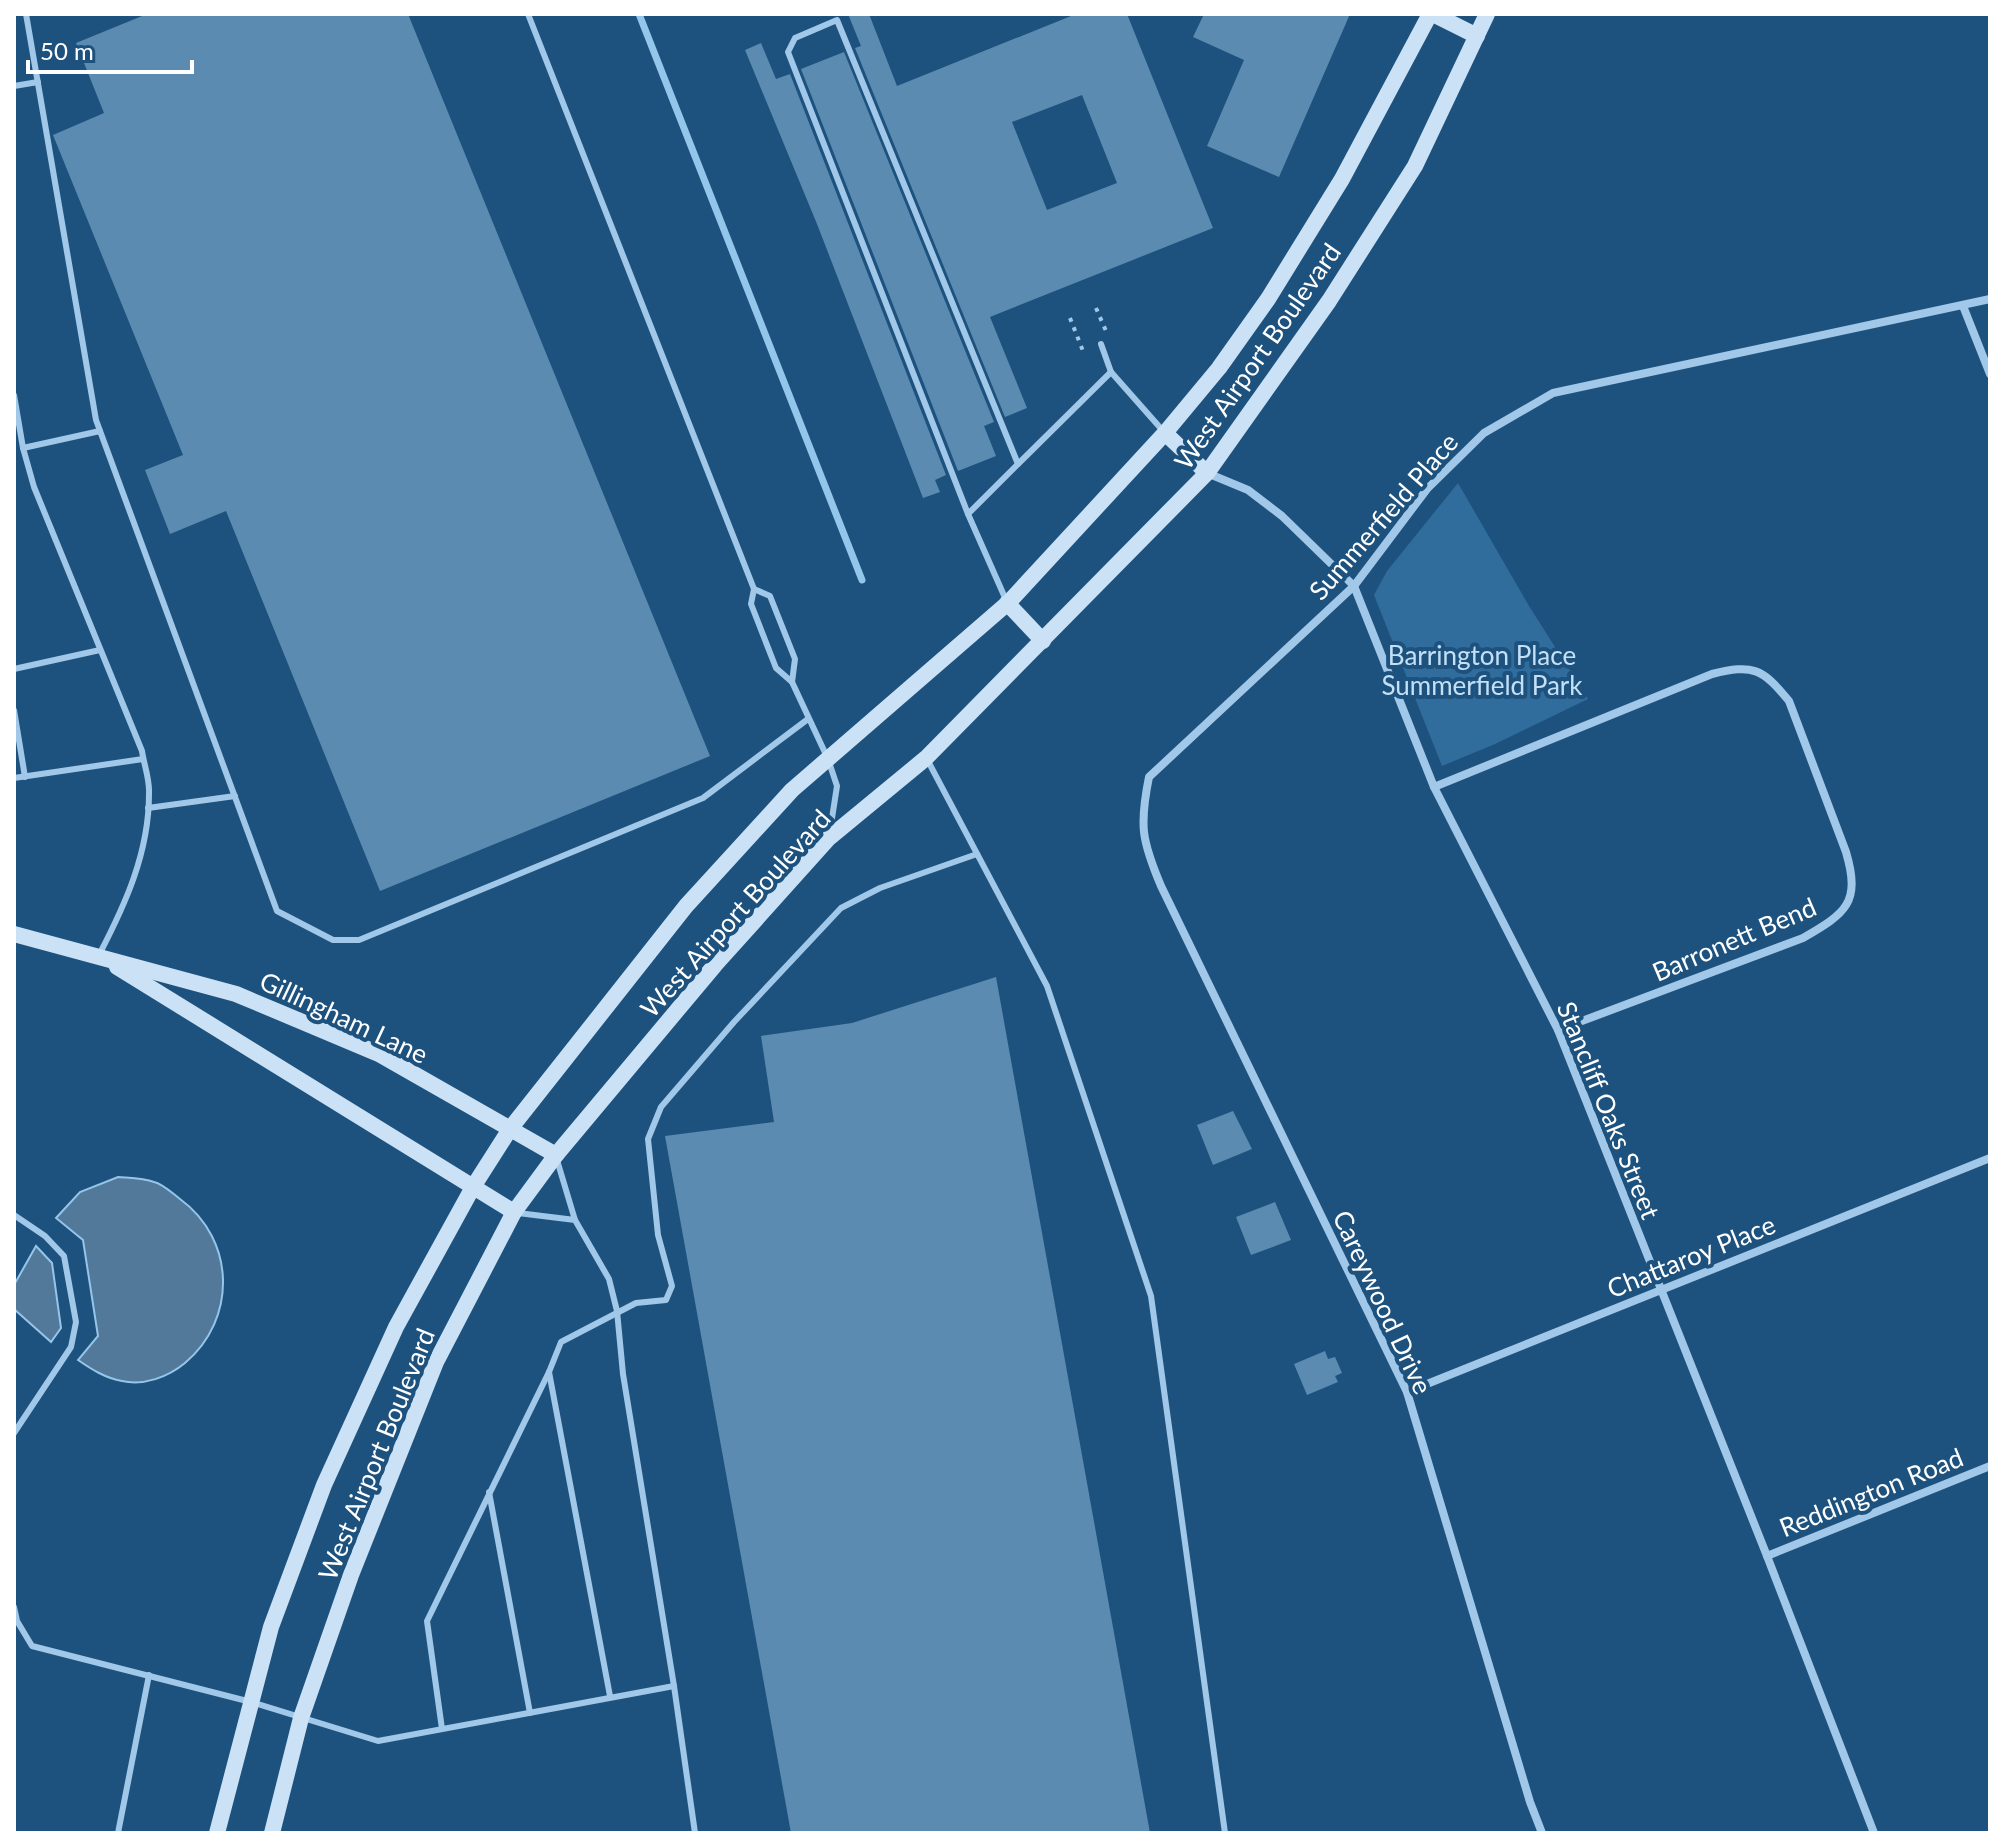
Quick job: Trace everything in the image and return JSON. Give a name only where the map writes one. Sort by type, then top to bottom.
[{"type":"main road","points":[[1432,14],[1477,36]]},
{"type":"main road","name":"West Airport Boulevard","points":[[217,1833],[271,1627],[324,1485],[396,1327],[473,1187],[510,1129],[686,906],[792,790],[1007,603],[1165,433],[1219,368],[1268,299],[1342,179],[1432,14]]},
{"type":"main road","name":"West Airport Boulevard","points":[[272,1833],[301,1718],[351,1575],[436,1362],[514,1212],[556,1155],[715,965],[829,838],[926,758],[1207,473],[1329,301],[1415,166],[1487,14]]},
{"type":"main road","points":[[1165,433],[1207,473]]},
{"type":"main road","points":[[1007,603],[1043,641]]},
{"type":"main road","name":"Gillingham Lane","points":[[14,934],[236,994],[379,1054],[556,1155]]},
{"type":"main road","name":"Gillingham Lane","points":[[99,955],[514,1212]]},
{"type":"street","name":"Summerfield Place","points":[[1161,886],[1144,845],[1143,807],[1149,777],[1354,586],[1427,489],[1484,433],[1553,393],[1990,299]]},
{"type":"street","points":[[1963,306],[1990,374]]},
{"type":"street","name":"Stancliff Oaks Street","points":[[1207,473],[1248,490],[1282,516],[1354,586],[1434,787],[1558,1030],[1874,1833]]},
{"type":"street","name":"Barronett Bend","points":[[1434,787],[1712,674],[1741,667],[1759,671],[1789,701],[1846,852],[1853,877],[1848,903],[1833,921],[1803,938],[1558,1030]]},
{"type":"street","name":"Careywood Drive","points":[[1161,886],[1407,1392],[1530,1802],[1542,1833]]},
{"type":"street","name":"Chattaroy Place","points":[[1407,1392],[1990,1158]]},
{"type":"street","name":"Reddington Road","points":[[1767,1556],[1990,1466]]},
{"type":"lane","points":[[26,14],[100,431],[277,911],[333,940],[359,940],[703,798],[808,719]]},
{"type":"lane","points":[[528,14],[754,589],[751,604],[776,668],[792,682],[828,759],[837,786],[829,838]]},
{"type":"lane","points":[[1007,603],[968,514],[788,52],[795,38],[836,17],[1018,464]]},
{"type":"lane","points":[[14,86],[38,82]]},
{"type":"lane","points":[[1101,344],[1111,372],[1165,433]]},
{"type":"lane","points":[[968,514],[1111,372]]},
{"type":"lane","points":[[14,395],[16,416],[34,487],[143,759],[150,791],[146,834],[127,901],[99,955]]},
{"type":"lane","points":[[23,448],[100,431]]},
{"type":"lane","points":[[754,589],[770,596],[795,659],[792,682]]},
{"type":"lane","points":[[14,669],[100,650]]},
{"type":"lane","points":[[14,710],[25,777]]},
{"type":"lane","points":[[926,758],[1047,986],[1151,1296],[1225,1833]]},
{"type":"lane","points":[[14,778],[143,759]]},
{"type":"lane","points":[[148,808],[235,796]]},
{"type":"lane","points":[[442,1729],[427,1621],[561,1342],[636,1303],[666,1300],[672,1286],[658,1235],[649,1157],[648,1139],[661,1107],[776,976],[841,908],[880,888],[977,854]]},
{"type":"lane","points":[[556,1155],[575,1220],[609,1279],[617,1311],[623,1374],[695,1833]]},
{"type":"lane","points":[[514,1212],[575,1220]]},
{"type":"lane","points":[[14,1215],[45,1236],[64,1256],[76,1322],[71,1347],[14,1433]]},
{"type":"lane","points":[[549,1372],[610,1696]]},
{"type":"lane","points":[[489,1492],[530,1713]]},
{"type":"lane","points":[[14,1607],[17,1621],[32,1646],[251,1702],[378,1741],[674,1686]]},
{"type":"lane","points":[[118,1833],[149,1675]]},
{"type":"path","points":[[1096,308],[1110,340]]},
{"type":"path","points":[[1070,318],[1083,351]]},
{"type":"green space","name":"Barrington Place Summerfield Park","points":[[1458,483],[1529,606],[1588,699],[1442,766],[1374,595],[1387,571]]},
{"type":"shaded area","points":[[118,1177],[161,1185],[198,1216],[212,1236],[220,1257],[223,1280],[221,1303],[214,1325],[202,1345],[185,1363],[171,1372],[139,1382],[110,1378],[78,1360],[98,1336],[83,1240],[56,1218],[80,1192]]},
{"type":"shaded area","points":[[36,1246],[52,1263],[61,1328],[51,1342],[14,1309],[14,1285]]},
{"type":"building","points":[[147,14],[408,14],[710,756],[380,891],[226,511],[170,534],[145,470],[183,455],[53,135],[104,113],[76,43]]},
{"type":"building","points":[[848,14],[869,14],[897,86],[1076,14],[1127,14],[1213,228],[990,317],[1027,408],[1005,417],[855,48],[861,46]],"holes":[[[1082,95],[1117,183],[1047,210],[1012,122]]]},
{"type":"building","points":[[1204,14],[1350,14],[1279,177],[1207,146],[1244,60],[1193,37]]},
{"type":"building","points":[[761,43],[776,79],[790,74],[946,475],[935,480],[940,492],[923,498],[817,224],[745,50]]},
{"type":"building","points":[[844,52],[994,422],[984,426],[996,456],[958,471],[801,69]]},
{"type":"building","points":[[996,977],[1150,1833],[791,1833],[665,1136],[774,1122],[761,1036],[852,1023]]},
{"type":"building","points":[[1233,1111],[1252,1149],[1213,1165],[1197,1125]]},
{"type":"building","points":[[1275,1202],[1291,1240],[1251,1255],[1236,1217]]},
{"type":"building","points":[[1325,1351],[1328,1359],[1335,1357],[1342,1373],[1335,1376],[1338,1382],[1307,1395],[1294,1364]]},
{"type":"waterway","points":[[639,14],[862,580]]}]
